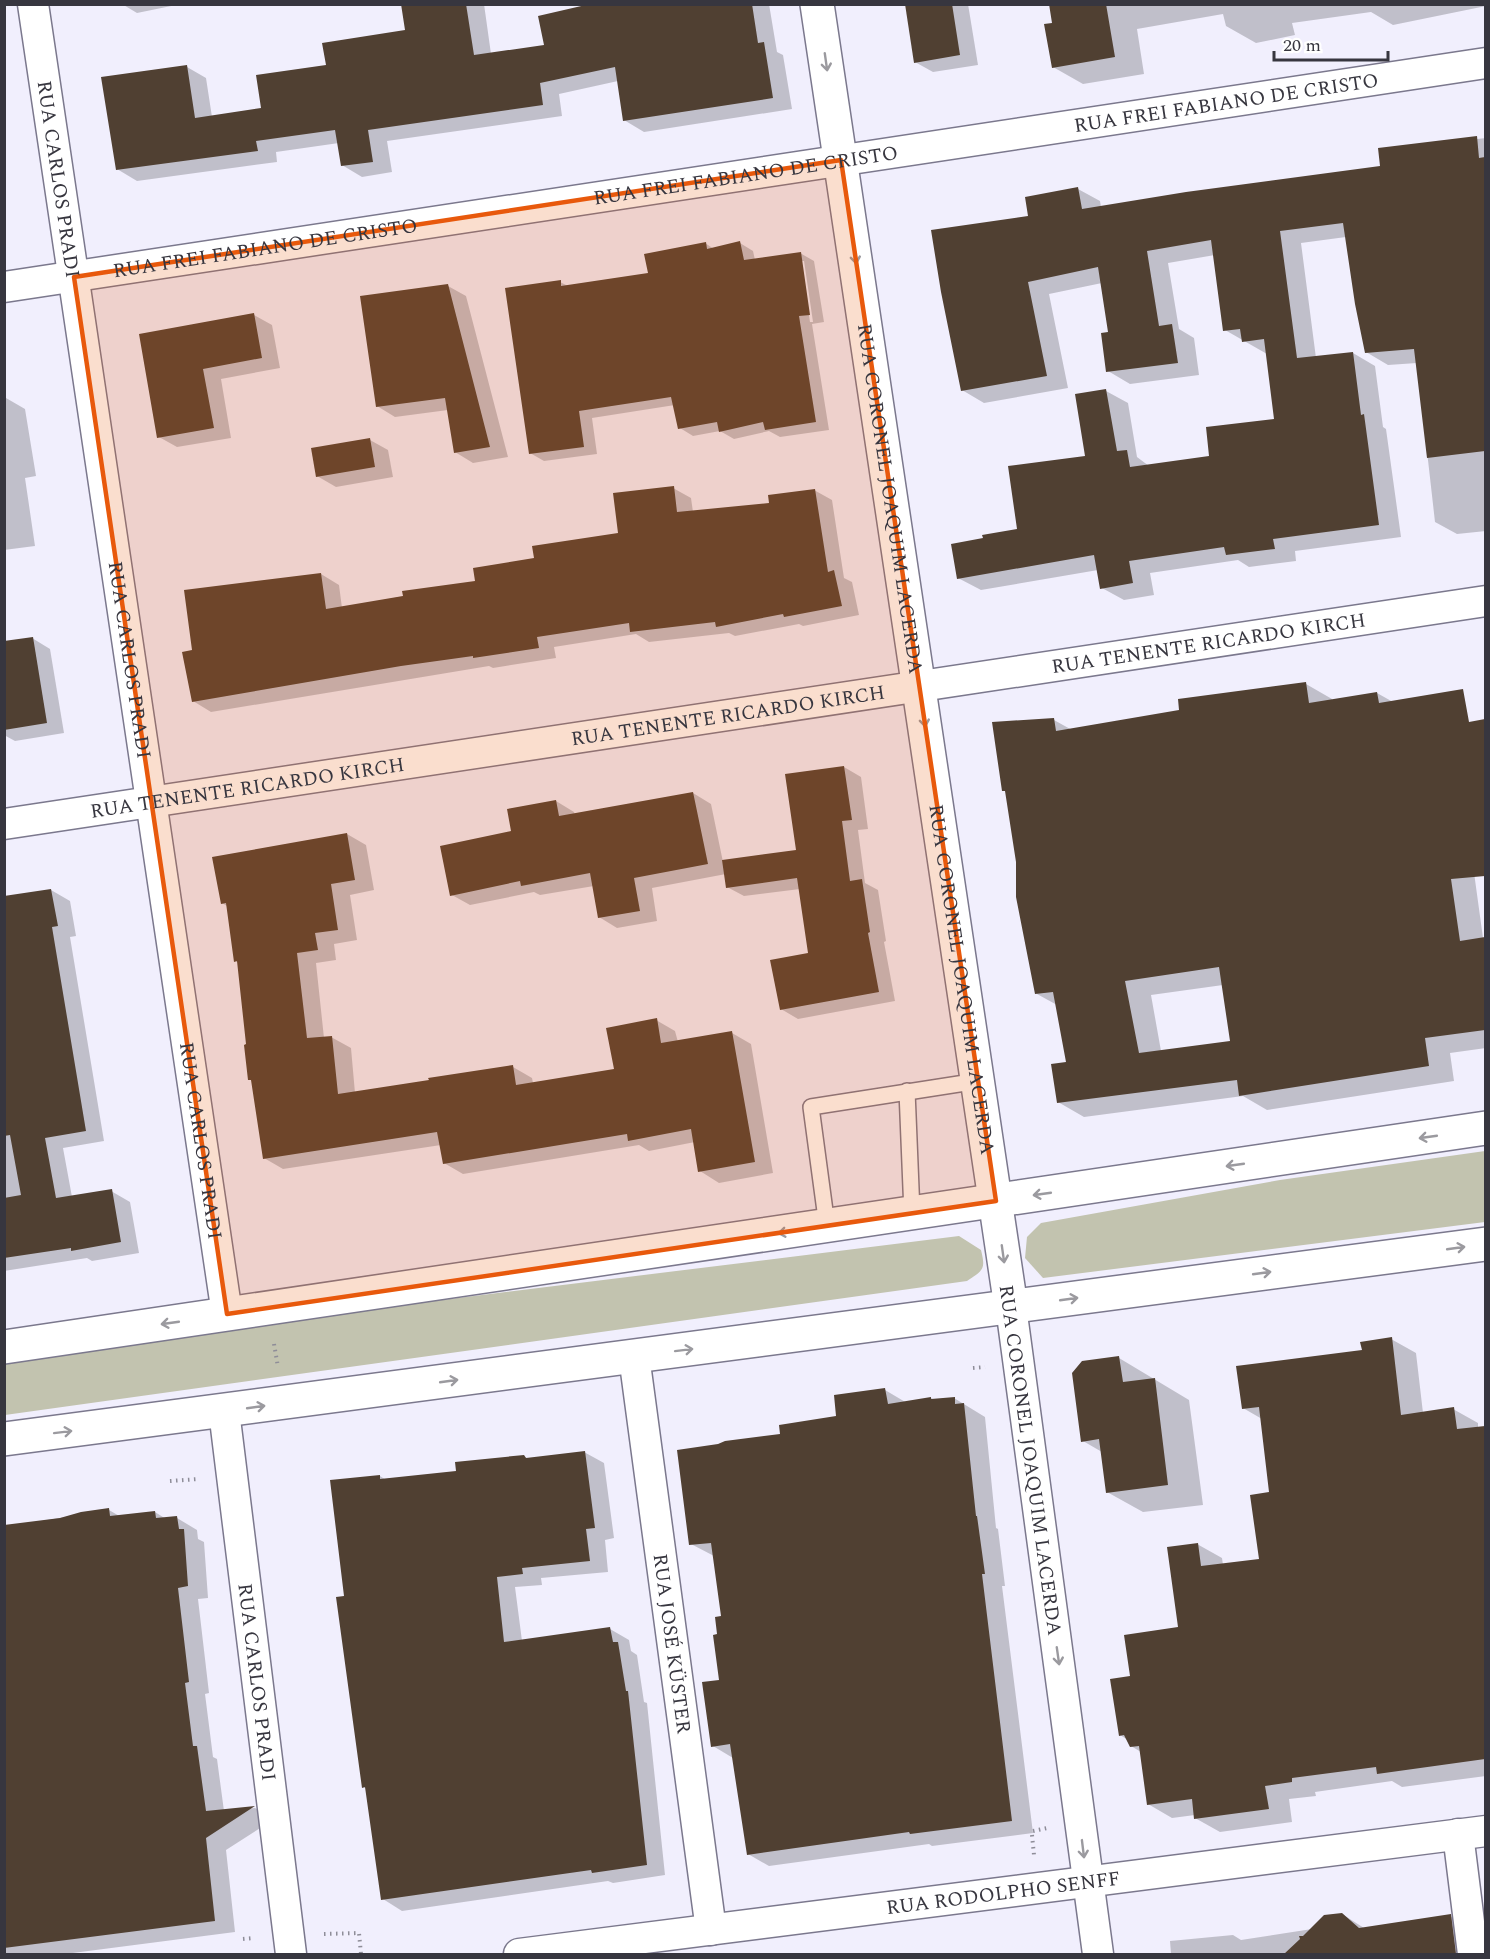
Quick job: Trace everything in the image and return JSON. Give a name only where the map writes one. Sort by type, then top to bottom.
[{"type":"main road","name":"RUA CORONEL JOAQUIM LACERDA","points":[[817,4],[1011,1307]]},
{"type":"main road","points":[[4,1347],[1485,1128]]},
{"type":"main road","points":[[4,1439],[1485,1244]]},
{"type":"street","name":"RUA CARLOS PRADI","points":[[33,4],[227,1314]]},
{"type":"street","name":"RUA FREI FABIANO DE CRISTO","points":[[4,287],[1485,63]]},
{"type":"street","name":"RUA TENENTE RICARDO KIRCH","points":[[4,824],[1485,601]]},
{"type":"street","name":"RUA CORONEL JOAQUIM LACERDA","points":[[1011,1307],[1098,1954]]},
{"type":"street","name":"RUA JOSÉ KÜSTER","points":[[634,1356],[711,1930]]},
{"type":"street","name":"RUA CARLOS PRADI","points":[[224,1411],[291,1954]]},
{"type":"street","name":"RUA RODOLPHO SENFF","points":[[519,1954],[1472,1832]]},
{"type":"street","points":[[1472,1832],[1473,1954]]},
{"type":"lane","points":[[827,1226],[811,1107],[978,1081]]},
{"type":"lane","points":[[907,1091],[912,1213]]},
{"type":"path","points":[[267,1309],[285,1403]]},
{"type":"path","points":[[359,1933],[361,1954]]},
{"type":"highlighted area","points":[[841,160],[996,1201],[227,1314],[74,277]]},
{"type":"green space","points":[[1485,1151],[1485,1222],[1043,1278],[1025,1258],[1027,1237],[1041,1223],[1280,1180]]},
{"type":"green space","points":[[959,1236],[981,1250],[982,1269],[967,1281],[5,1415],[5,1364],[256,1323]]},
{"type":"building","points":[[401,4],[466,4],[474,55],[544,45],[538,16],[590,4],[752,4],[758,43],[764,42],[773,98],[623,121],[615,67],[540,83],[543,105],[368,130],[373,162],[341,166],[335,130],[256,141],[258,151],[116,170],[101,77],[187,65],[195,118],[261,108],[256,75],[326,65],[322,43],[405,30]]},
{"type":"building","points":[[905,4],[952,4],[960,55],[914,63]]},
{"type":"building","points":[[1049,4],[1106,4],[1115,57],[1052,68],[1044,24],[1052,23]]},
{"type":"building","points":[[1477,136],[1479,158],[1485,157],[1485,451],[1427,458],[1414,349],[1365,353],[1343,223],[1280,231],[1297,358],[1353,352],[1379,525],[1273,539],[1275,549],[1226,555],[1224,547],[1129,561],[1133,583],[1100,589],[1094,555],[957,579],[951,544],[983,538],[982,535],[1017,529],[1008,466],[1085,456],[1075,394],[1106,389],[1117,451],[1127,450],[1130,467],[1209,456],[1206,427],[1274,419],[1264,339],[1242,342],[1240,329],[1223,331],[1211,240],[1147,251],[1159,326],[1172,324],[1178,363],[1106,372],[1101,333],[1108,332],[1098,267],[1028,282],[1047,376],[961,391],[931,230],[1028,216],[1025,197],[1078,187],[1082,209],[1186,192],[1380,166],[1378,148]]},
{"type":"building","points":[[740,241],[744,260],[801,252],[810,315],[799,316],[816,422],[765,430],[763,422],[719,432],[717,422],[678,429],[671,397],[579,411],[584,447],[529,454],[505,288],[561,280],[561,286],[648,273],[644,254],[706,242],[707,249]]},
{"type":"building","points":[[448,284],[490,447],[454,453],[445,398],[376,407],[360,296]]},
{"type":"building","points":[[254,313],[262,358],[203,369],[214,428],[157,438],[139,334]]},
{"type":"building","points":[[370,438],[375,467],[316,477],[311,448]]},
{"type":"building","points":[[674,486],[677,512],[769,503],[768,495],[815,489],[828,572],[834,570],[842,606],[784,617],[783,614],[716,627],[715,622],[630,632],[629,623],[537,637],[539,648],[401,666],[192,702],[182,652],[192,650],[184,590],[321,573],[326,609],[403,596],[402,591],[475,581],[473,568],[534,558],[532,546],[618,533],[613,493]]},
{"type":"building","points":[[33,637],[47,723],[4,730],[4,641]]},
{"type":"building","points":[[1306,682],[1309,703],[1377,692],[1379,703],[1463,689],[1469,722],[1485,719],[1485,876],[1451,879],[1460,941],[1485,937],[1485,1030],[1425,1038],[1429,1066],[1239,1096],[1237,1080],[1057,1103],[1051,1064],[1066,1062],[1053,992],[1035,994],[1016,897],[1016,862],[1005,791],[1002,791],[992,722],[1054,718],[1056,731],[1179,710],[1178,699]],"holes":[[[1219,967],[1230,1041],[1139,1053],[1125,981]]]},
{"type":"building","points":[[844,766],[852,820],[842,821],[850,881],[862,879],[870,932],[868,933],[879,992],[780,1010],[770,960],[808,953],[797,878],[726,888],[722,860],[796,850],[785,774]]},
{"type":"building","points":[[693,792],[708,864],[634,878],[640,911],[598,918],[590,873],[521,886],[520,881],[450,896],[440,846],[511,831],[507,809],[556,800],[559,816]]},
{"type":"building","points":[[347,833],[355,880],[331,884],[338,930],[315,933],[318,950],[297,953],[307,1038],[332,1036],[338,1094],[513,1065],[516,1085],[614,1069],[606,1028],[657,1018],[661,1043],[732,1031],[755,1162],[698,1172],[691,1129],[628,1141],[627,1134],[443,1164],[437,1132],[263,1159],[251,1080],[248,1080],[237,961],[234,962],[226,903],[221,904],[212,857]]},
{"type":"building","points":[[51,889],[58,926],[52,927],[86,1131],[45,1138],[56,1198],[112,1189],[121,1242],[71,1251],[71,1248],[4,1258],[4,1198],[21,1195],[10,1135],[4,1136],[4,896]]},
{"type":"building","points":[[1392,1337],[1401,1415],[1454,1407],[1457,1429],[1485,1426],[1485,1759],[1377,1774],[1376,1767],[1292,1778],[1292,1782],[1265,1786],[1269,1809],[1194,1819],[1192,1799],[1147,1805],[1139,1746],[1130,1747],[1124,1735],[1119,1736],[1110,1679],[1130,1676],[1124,1635],[1178,1627],[1167,1547],[1198,1543],[1201,1566],[1259,1559],[1250,1495],[1269,1492],[1259,1407],[1242,1409],[1236,1366],[1362,1350],[1360,1342]]},
{"type":"building","points":[[1119,1356],[1123,1382],[1155,1378],[1168,1485],[1106,1493],[1099,1439],[1081,1442],[1072,1373],[1082,1361]]},
{"type":"building","points":[[885,1388],[888,1404],[931,1397],[931,1399],[955,1397],[955,1404],[964,1403],[1012,1821],[910,1834],[909,1832],[747,1855],[730,1744],[711,1747],[702,1682],[719,1680],[713,1635],[717,1634],[715,1617],[721,1616],[711,1543],[689,1545],[677,1450],[780,1434],[779,1425],[836,1416],[834,1395]]},
{"type":"building","points":[[585,1451],[595,1528],[586,1529],[590,1561],[522,1568],[523,1574],[497,1577],[504,1642],[610,1627],[613,1642],[618,1642],[626,1691],[628,1691],[647,1865],[592,1873],[591,1870],[381,1900],[365,1787],[362,1788],[336,1597],[344,1596],[330,1480],[380,1475],[380,1479],[456,1471],[455,1462],[524,1455],[526,1458]]},
{"type":"building","points":[[109,1508],[110,1516],[155,1511],[156,1518],[177,1516],[179,1529],[184,1529],[188,1586],[178,1588],[189,1682],[185,1683],[193,1746],[197,1746],[206,1811],[255,1806],[206,1838],[215,1921],[4,1948],[4,1525],[60,1518]]},
{"type":"building","points":[[1342,1913],[1359,1928],[1451,1914],[1456,1954],[1284,1954],[1300,1939],[1299,1936],[1303,1936],[1324,1915]]}]
